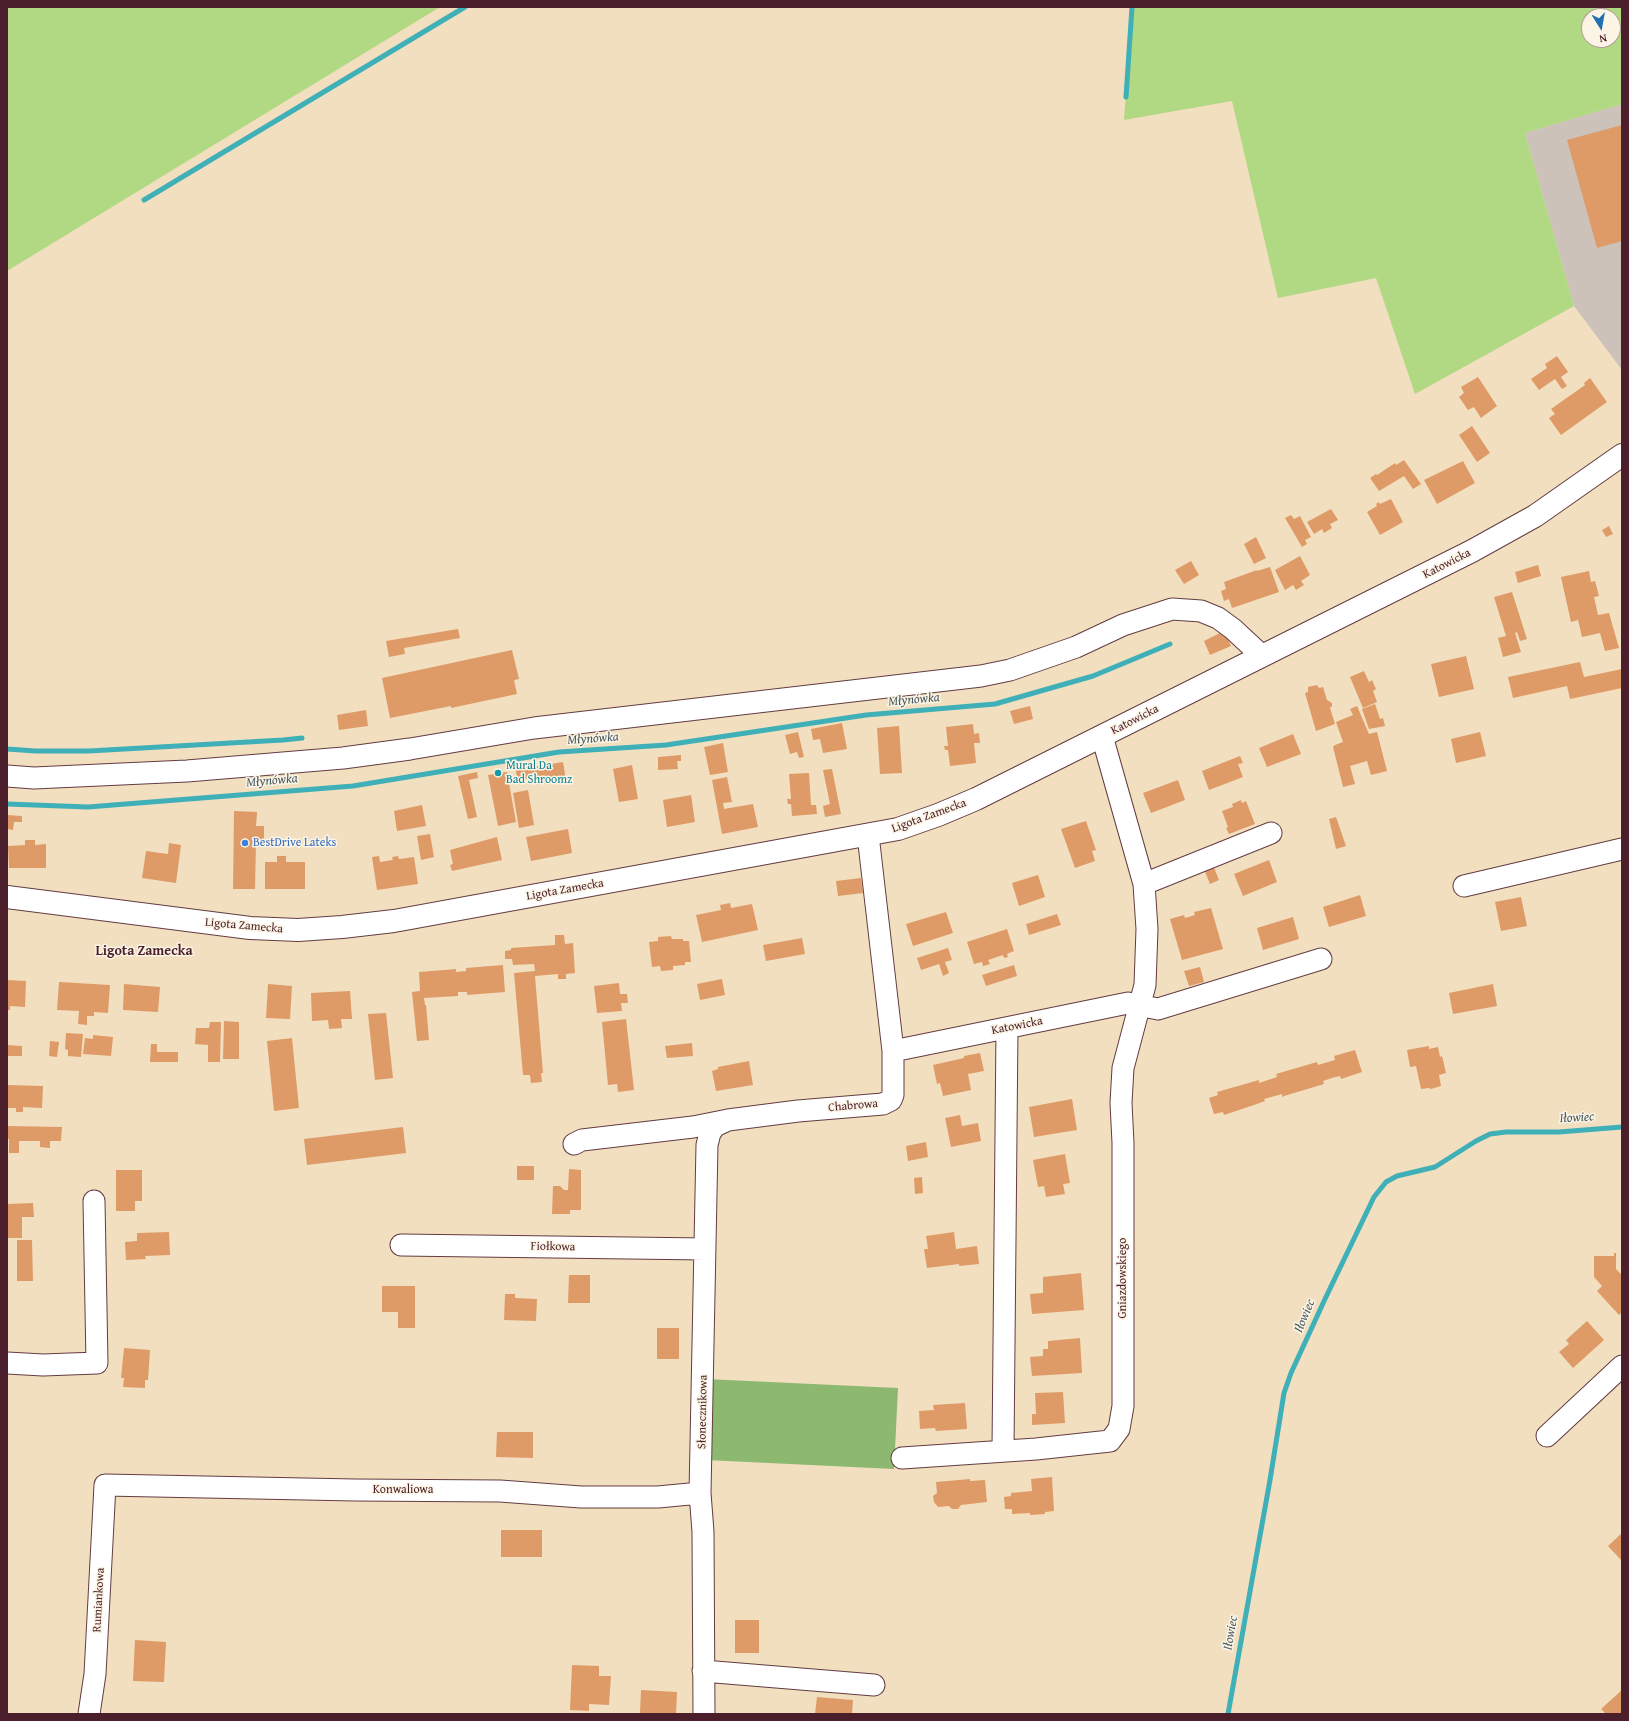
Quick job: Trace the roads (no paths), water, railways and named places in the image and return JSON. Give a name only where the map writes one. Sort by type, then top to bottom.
[{"type":"main road","name":"Katowicka","points":[[1102,736],[1472,551],[1535,516],[1622,456]]},
{"type":"main road","name":"Ligota Zamecka","points":[[7,897],[242,927],[305,930],[394,921],[898,829],[938,815],[976,799],[1102,736]]},
{"type":"street","points":[[7,776],[34,778],[187,771],[343,758],[410,749],[534,728],[980,676],[1010,670],[1076,647],[1123,625],[1172,609],[1201,611],[1218,618],[1233,629],[1262,656]]},
{"type":"street","name":"Katowicka","points":[[1102,736],[1144,884],[1147,929],[1145,985],[1140,1006]]},
{"type":"street","points":[[1144,884],[1271,833]]},
{"type":"street","name":"Chabrowa","points":[[574,1144],[582,1140],[693,1127],[728,1120],[798,1111],[883,1104],[891,1100],[893,1094],[893,1051],[868,835]]},
{"type":"street","points":[[1464,886],[1622,849]]},
{"type":"street","name":"Katowicka","points":[[893,1051],[1128,1003],[1158,1008],[1321,959]]},
{"type":"street","name":"Gniazdowskiego","points":[[902,1458],[1002,1450],[1036,1449],[1110,1441],[1119,1429],[1123,1406],[1123,1143],[1121,1103],[1123,1068],[1140,1006]]},
{"type":"street","points":[[1002,1450],[1007,1028]]},
{"type":"street","name":"Słonecznikowa","points":[[704,1714],[703,1532],[700,1493],[707,1145],[710,1133],[715,1126],[728,1120]]},
{"type":"street","points":[[7,1363],[43,1365],[97,1363],[94,1200]]},
{"type":"street","name":"Fiołkowa","points":[[401,1245],[705,1249]]},
{"type":"street","points":[[1547,1436],[1622,1366]]},
{"type":"street","name":"Konwaliowa","points":[[105,1485],[347,1490],[500,1491],[581,1497],[658,1497],[700,1493]]},
{"type":"street","name":"Rumiankowa","points":[[89,1714],[95,1674],[105,1485]]},
{"type":"street","points":[[703,1671],[874,1685]]},
{"type":"waterway","points":[[144,200],[465,7]]},
{"type":"waterway","points":[[1126,97],[1132,7]]},
{"type":"waterway","name":"Młynówka","points":[[7,804],[88,807],[353,786],[559,752],[666,745],[866,715],[995,704],[1093,676],[1170,644]]},
{"type":"waterway","points":[[7,749],[36,751],[89,751],[302,738]]},
{"type":"waterway","name":"Iłowiec","points":[[1228,1714],[1284,1393],[1291,1373],[1374,1197],[1386,1182],[1397,1176],[1435,1167],[1476,1141],[1490,1134],[1506,1132],[1559,1132],[1622,1127]]},
{"type":"place","name":"Mural Da Bad Shroomz","points":[[498,773]]},
{"type":"place","name":"BestDrive Lateks","points":[[245,843]]},
{"type":"district","name":"Ligota Zamecka","points":[[144,951]]}]
